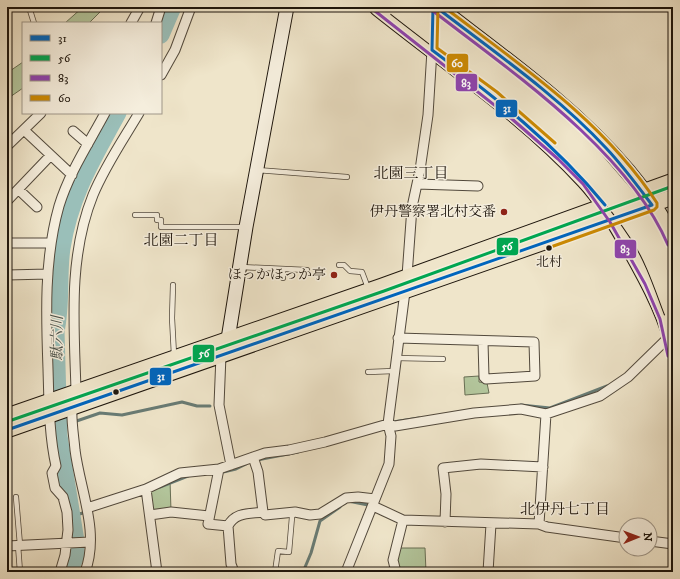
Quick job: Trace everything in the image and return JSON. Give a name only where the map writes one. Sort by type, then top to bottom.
[{"type":"highway","points":[[378,7],[432,50],[494,96],[552,147],[586,180],[609,212],[647,278],[672,338]]},
{"type":"highway","points":[[396,7],[516,102],[568,147],[611,196],[639,236],[656,270],[673,312]]},
{"type":"highway","points":[[415,7],[524,91],[576,138],[639,211],[654,235],[673,276]]},
{"type":"highway","points":[[436,7],[554,99],[603,144],[648,199],[673,243]]},
{"type":"main road","points":[[7,430],[49,409],[76,392],[369,290],[406,283],[546,243],[609,212],[648,199],[673,182]]},
{"type":"main road","points":[[648,199],[673,198]]},
{"type":"main road","points":[[7,416],[49,409],[72,408],[221,355],[406,283]]},
{"type":"street","points":[[132,22],[140,7]]},
{"type":"street","points":[[156,22],[161,7]]},
{"type":"street","points":[[162,73],[175,50],[191,7]]},
{"type":"street","points":[[231,465],[219,405],[221,355],[228,339],[256,170],[287,7]]},
{"type":"street","points":[[346,572],[389,464],[391,436],[388,424],[406,283],[412,207],[428,115],[433,7]]},
{"type":"street","points":[[7,146],[40,114]]},
{"type":"street","points":[[60,572],[68,530],[67,512],[63,497],[55,488],[52,473],[56,466],[49,409],[48,274],[50,243],[60,205],[72,175],[103,114]]},
{"type":"street","points":[[85,572],[90,542],[87,508],[76,458],[72,408],[76,392],[74,307],[75,275],[78,250],[93,196],[104,171],[138,114]]},
{"type":"street","points":[[24,130],[72,175]]},
{"type":"street","points":[[73,130],[88,144]]},
{"type":"street","points":[[7,201],[50,156]]},
{"type":"street","points":[[417,184],[472,188]]},
{"type":"street","points":[[19,190],[37,207]]},
{"type":"street","points":[[7,243],[50,243]]},
{"type":"street","points":[[7,275],[48,274]]},
{"type":"street","points":[[398,338],[483,342],[534,342],[535,376],[486,379],[484,377],[483,342]]},
{"type":"street","points":[[672,338],[673,355]]},
{"type":"street","points":[[87,508],[146,489],[180,473],[205,469],[220,469],[265,453],[289,450],[325,442],[388,424],[395,426],[474,413],[521,409],[546,414],[600,396],[628,377],[672,338]]},
{"type":"street","points":[[539,524],[546,414]]},
{"type":"street","points":[[253,457],[258,472],[264,512]]},
{"type":"street","points":[[445,522],[446,494],[443,468],[481,464],[543,467]]},
{"type":"street","points":[[220,469],[208,524],[228,526]]},
{"type":"street","points":[[146,489],[157,572]]},
{"type":"street","points":[[236,572],[231,564],[228,526],[232,519],[240,515],[264,512],[265,515],[295,512],[310,515],[320,514],[346,498],[358,497],[374,503],[403,520],[491,524],[539,524],[547,527],[618,537]]},
{"type":"street","points":[[150,515],[175,512],[209,516]]},
{"type":"street","points":[[396,572],[393,560],[403,520]]},
{"type":"street","points":[[488,572],[491,524]]},
{"type":"street","points":[[7,546],[90,542]]},
{"type":"street","points":[[658,542],[673,544]]},
{"type":"lane","points":[[28,7],[34,22]]},
{"type":"lane","points":[[256,170],[347,177]]},
{"type":"lane","points":[[135,215],[157,215],[157,220],[161,220],[161,227],[246,227]]},
{"type":"lane","points":[[339,265],[344,265],[350,271],[362,272],[369,290]]},
{"type":"lane","points":[[239,267],[307,270]]},
{"type":"lane","points":[[283,269],[283,278]]},
{"type":"lane","points":[[173,285],[172,318],[174,358]]},
{"type":"lane","points":[[166,291],[173,292]]},
{"type":"lane","points":[[396,358],[443,359]]},
{"type":"lane","points":[[368,372],[394,371]]},
{"type":"lane","points":[[16,497],[20,572]]},
{"type":"lane","points":[[275,572],[278,551],[289,552],[292,517],[295,512]]},
{"type":"green space","points":[[83,7],[105,7],[90,22],[66,22]]},
{"type":"green space","points":[[22,63],[22,89],[7,99],[7,73]]},
{"type":"green space","points":[[479,376],[479,382],[487,383],[489,393],[465,395],[464,377]]},
{"type":"green space","points":[[170,480],[171,511],[154,513],[149,490]]},
{"type":"green space","points":[[400,548],[425,548],[426,572],[399,572],[397,557]]},
{"type":"waterway","name":"駄六川","points":[[162,33],[173,7]]},
{"type":"waterway","name":"駄六川","points":[[69,572],[76,556],[76,541],[59,436],[56,331],[59,310],[62,248],[71,211],[84,178],[91,162],[117,114]]},
{"type":"waterway","points":[[521,405],[550,408],[607,386]]},
{"type":"waterway","points":[[59,427],[100,413],[122,415],[182,402],[197,406],[210,406]]},
{"type":"waterway","points":[[393,422],[419,418]]},
{"type":"waterway","points":[[257,460],[298,452]]},
{"type":"waterway","points":[[219,473],[236,469],[246,464]]},
{"type":"waterway","points":[[160,487],[188,476]]},
{"type":"waterway","points":[[348,501],[368,505]]},
{"type":"waterway","points":[[303,572],[311,553],[320,521],[340,507]]},
{"type":"waterway","points":[[73,516],[86,512]]},
{"type":"transit line","name":"31","points":[[433,7],[432,50],[479,85],[523,122],[566,162],[605,205]]},
{"type":"transit line","name":"31","points":[[7,430],[652,205],[630,176],[587,128],[524,74],[436,7]]},
{"type":"transit line","name":"60","points":[[438,7],[437,48],[497,92],[555,143]]},
{"type":"transit line","name":"60","points":[[444,7],[560,96],[612,146],[636,174],[657,203],[657,207],[654,210],[548,248]]},
{"type":"transit line","name":"83","points":[[375,11],[512,119],[558,159],[583,184],[610,222],[645,284],[660,319],[668,356]]},
{"type":"transit line","name":"83","points":[[433,11],[532,87],[597,146],[626,177],[650,210],[668,245]]},
{"type":"transit line","name":"56","points":[[9,421],[384,291],[673,186]]},
{"type":"place","name":"伊丹警察署北村交番","points":[[504,212]]},
{"type":"place","name":"北村","points":[[549,248]]},
{"type":"place","name":"ほっかほっか亭","points":[[334,275]]},
{"type":"district","name":"北園三丁目","points":[[411,173]]},
{"type":"district","name":"北園二丁目","points":[[181,240]]},
{"type":"district","name":"北伊丹七丁目","points":[[565,509]]}]
